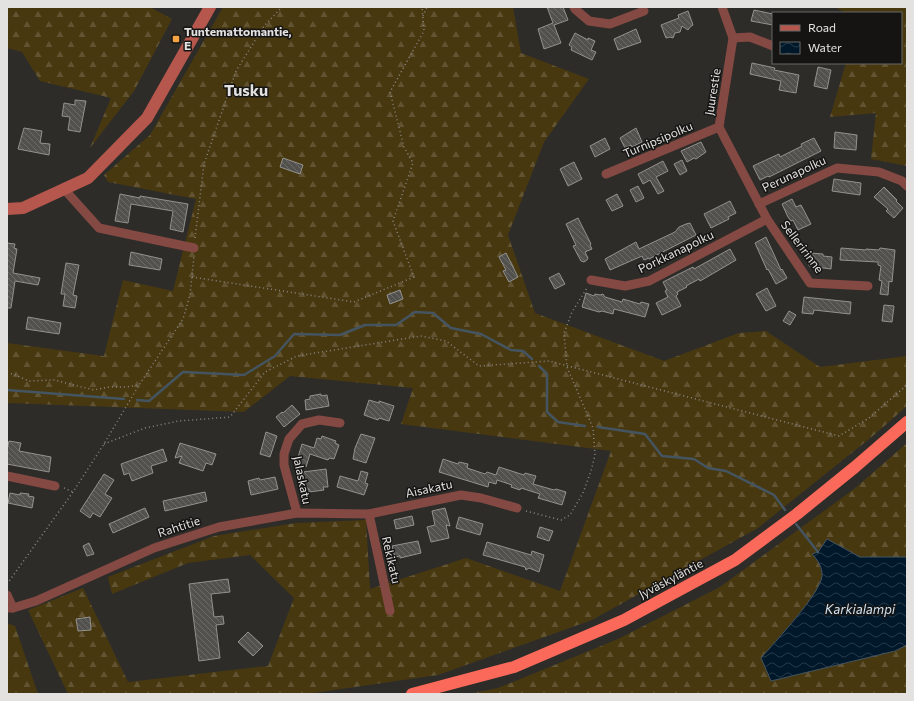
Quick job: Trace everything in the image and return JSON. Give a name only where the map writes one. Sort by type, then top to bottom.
[{"type":"highway","name":"Jyväskyläntie","points":[[412,694],[514,667],[624,620],[735,560],[797,514],[907,422]]},
{"type":"street","points":[[7,209],[23,208],[88,178],[147,118],[210,7]]},
{"type":"street","points":[[574,7],[590,21],[610,24],[644,11]]},
{"type":"street","name":"Juurestie","points":[[722,7],[733,38],[719,127],[767,220]]},
{"type":"street","points":[[733,38],[750,37],[772,46]]},
{"type":"street","name":"Turnipsipolku","points":[[606,174],[719,127]]},
{"type":"street","name":"Perunapolku","points":[[759,204],[837,168],[879,172],[902,181],[907,186]]},
{"type":"street","points":[[64,189],[99,228],[194,248]]},
{"type":"street","name":"Porkkanapolku","points":[[591,280],[624,286],[649,281],[767,220]]},
{"type":"street","name":"Selleririnne","points":[[767,220],[810,283],[868,286]]},
{"type":"street","name":"Jalaskatu","points":[[297,513],[284,465],[284,454],[288,439],[302,424],[319,420],[340,422]]},
{"type":"street","points":[[7,476],[56,486]]},
{"type":"street","name":"Aisakatu","points":[[369,514],[460,495],[481,498],[517,508]]},
{"type":"street","name":"Rahtitie","points":[[10,608],[36,601],[161,546],[219,527],[297,513],[369,514]]},
{"type":"street","name":"Rekikatu","points":[[369,514],[390,611]]},
{"type":"street","points":[[7,595],[10,608]]},
{"type":"path","points":[[7,584],[73,492],[104,444],[139,384],[183,319],[190,295],[204,164],[236,71],[264,26],[282,7]]},
{"type":"path","points":[[192,277],[354,302],[414,277],[393,221],[413,163],[404,146],[390,92],[424,31],[422,7]]},
{"type":"path","points":[[423,17],[427,7]]},
{"type":"path","points":[[517,508],[561,520],[570,515],[583,493],[592,471],[595,454],[593,428],[567,367],[564,333],[572,312],[591,280]]},
{"type":"path","points":[[104,444],[152,427],[179,421],[230,417],[265,372],[297,356],[421,336],[446,341],[479,366],[549,361],[567,367],[839,436],[869,418],[907,385]]},
{"type":"path","points":[[7,373],[29,381],[54,380],[94,390],[109,387],[126,387],[139,384]]},
{"type":"green space","points":[[7,7],[150,7],[172,19],[134,91],[90,148],[111,98],[40,81],[22,52],[7,48]]},
{"type":"green space","points":[[223,7],[513,7],[521,53],[589,79],[544,142],[508,235],[535,313],[664,361],[739,333],[766,331],[820,367],[907,356],[907,406],[874,435],[758,528],[592,620],[438,675],[307,694],[68,694],[28,610],[83,588],[128,682],[268,666],[294,598],[250,555],[188,563],[112,594],[108,577],[214,536],[296,523],[366,520],[370,589],[466,558],[560,591],[611,451],[401,424],[413,388],[290,376],[244,412],[7,403],[7,343],[104,356],[123,280],[173,291],[196,199],[108,182],[104,175],[150,135]]},
{"type":"green space","points":[[834,7],[907,7],[907,166],[871,159],[876,113],[830,117],[846,64],[902,64],[902,12],[845,12]]},
{"type":"green space","points":[[907,443],[907,557],[860,557],[827,539],[818,552],[822,576],[814,596],[761,658],[895,651],[907,645],[907,694],[468,694],[498,688],[618,639],[720,587],[854,489]]},
{"type":"green space","points":[[7,623],[15,626],[38,694],[7,694]]},
{"type":"water","name":"Karkialampi","points":[[827,539],[860,557],[907,557],[907,645],[895,651],[771,681],[761,658],[796,618],[820,584],[822,570],[818,561],[812,554],[818,552]]},
{"type":"building","points":[[547,7],[563,7],[568,20],[554,25],[561,43],[544,49],[538,29],[553,23]]},
{"type":"building","points":[[754,10],[772,14],[772,25],[751,21]]},
{"type":"building","points":[[688,11],[693,25],[688,30],[682,26],[680,32],[675,33],[673,38],[666,38],[661,25],[679,18],[678,15]]},
{"type":"building","points":[[636,29],[641,42],[618,50],[614,39]]},
{"type":"building","points":[[575,33],[588,40],[588,38],[595,41],[591,50],[596,52],[592,60],[571,50],[572,47],[569,45]]},
{"type":"building","points":[[752,63],[775,68],[774,70],[799,75],[796,93],[779,90],[781,81],[750,74]]},
{"type":"building","points":[[818,67],[831,70],[827,89],[814,86]]},
{"type":"building","points":[[75,100],[86,101],[80,132],[68,130],[70,117],[62,116],[64,103],[75,105]]},
{"type":"building","points":[[24,128],[42,131],[40,143],[50,144],[49,155],[18,149]]},
{"type":"building","points":[[636,128],[642,142],[632,147],[631,145],[625,148],[620,138]]},
{"type":"building","points":[[835,132],[857,135],[856,150],[834,148]]},
{"type":"building","points":[[605,138],[610,149],[595,157],[590,146]]},
{"type":"building","points":[[814,138],[821,151],[760,180],[753,166],[779,154],[780,157]]},
{"type":"building","points":[[701,142],[706,152],[696,159],[694,158],[687,162],[681,151]]},
{"type":"building","points":[[283,158],[303,165],[300,174],[280,167]]},
{"type":"building","points":[[682,160],[687,171],[680,175],[674,164]]},
{"type":"building","points":[[663,161],[668,171],[656,177],[664,191],[658,194],[650,180],[643,184],[638,174]]},
{"type":"building","points":[[574,162],[582,179],[568,186],[560,169]]},
{"type":"building","points":[[834,179],[861,183],[860,195],[832,191]]},
{"type":"building","points":[[638,186],[644,198],[636,202],[630,190]]},
{"type":"building","points":[[884,187],[903,208],[894,218],[886,211],[888,209],[874,197]]},
{"type":"building","points":[[120,194],[188,204],[183,232],[170,229],[173,211],[131,204],[128,223],[115,221]]},
{"type":"building","points":[[617,194],[623,206],[612,211],[606,200]]},
{"type":"building","points":[[792,199],[796,207],[801,205],[811,224],[798,230],[793,220],[791,221],[788,217],[782,204]]},
{"type":"building","points":[[730,201],[736,213],[728,217],[729,219],[711,228],[704,214]]},
{"type":"building","points":[[578,218],[592,249],[585,252],[588,258],[584,262],[581,261],[573,246],[576,245],[566,224]]},
{"type":"building","points":[[690,223],[696,235],[649,259],[644,260],[642,256],[610,270],[605,259],[636,242],[639,249],[675,232],[679,227]]},
{"type":"building","points":[[766,237],[781,270],[782,269],[787,278],[776,284],[768,269],[767,270],[755,243]]},
{"type":"building","points":[[7,243],[15,244],[14,248],[17,249],[13,273],[40,278],[38,285],[15,281],[11,308],[7,308]]},
{"type":"building","points":[[841,248],[879,250],[880,248],[895,250],[892,282],[889,281],[888,295],[880,294],[882,281],[879,280],[881,266],[878,265],[878,262],[840,260]]},
{"type":"building","points":[[730,249],[736,260],[700,281],[699,279],[677,292],[678,294],[676,296],[681,306],[662,315],[656,303],[668,297],[665,291],[667,290],[663,282],[693,267],[694,269]]},
{"type":"building","points":[[131,252],[162,259],[160,270],[129,265]]},
{"type":"building","points":[[506,253],[518,277],[509,282],[503,271],[506,270],[499,257]]},
{"type":"building","points":[[810,253],[823,254],[823,256],[832,257],[831,269],[809,266]]},
{"type":"building","points":[[66,263],[79,265],[73,295],[77,296],[75,308],[63,306],[65,294],[61,294]]},
{"type":"building","points":[[559,273],[565,284],[555,289],[549,278]]},
{"type":"building","points":[[767,288],[776,306],[766,311],[756,294]]},
{"type":"building","points":[[400,290],[403,299],[390,304],[387,295]]},
{"type":"building","points":[[586,293],[594,296],[595,294],[603,294],[605,297],[622,302],[623,299],[640,304],[641,302],[649,304],[645,317],[614,309],[613,314],[602,311],[599,312],[582,307]]},
{"type":"building","points":[[804,297],[851,302],[850,314],[814,310],[813,314],[802,313]]},
{"type":"building","points":[[884,305],[894,306],[892,322],[882,321]]},
{"type":"building","points":[[789,311],[796,315],[790,325],[783,321]]},
{"type":"building","points":[[28,317],[61,323],[59,334],[26,329]]},
{"type":"building","points":[[321,394],[321,396],[327,395],[329,406],[306,410],[305,400],[310,399],[310,396]]},
{"type":"building","points":[[369,400],[379,403],[379,401],[394,406],[389,421],[379,418],[378,420],[364,415]]},
{"type":"building","points":[[292,405],[300,414],[284,427],[276,417]]},
{"type":"building","points":[[266,432],[277,436],[270,457],[260,454]]},
{"type":"building","points":[[361,434],[375,438],[366,463],[353,459],[355,448]]},
{"type":"building","points":[[322,436],[336,441],[335,443],[339,445],[334,459],[329,458],[328,460],[310,454],[306,467],[296,464],[302,444],[314,448],[317,438],[321,439]]},
{"type":"building","points":[[9,441],[21,443],[19,451],[51,457],[49,472],[7,464],[7,450]]},
{"type":"building","points":[[180,443],[216,454],[212,465],[206,463],[203,471],[179,463],[182,456],[175,458]]},
{"type":"building","points":[[163,449],[167,461],[151,466],[153,473],[132,481],[129,473],[124,475],[121,464]]},
{"type":"building","points":[[443,459],[458,464],[459,462],[468,464],[467,468],[485,474],[487,472],[496,475],[499,467],[524,475],[525,473],[536,476],[533,484],[566,492],[562,505],[538,498],[540,494],[521,488],[520,490],[511,487],[512,485],[497,480],[496,484],[489,482],[488,487],[439,472]]},
{"type":"building","points":[[326,469],[328,487],[323,487],[324,490],[309,492],[309,489],[305,489],[303,472]]},
{"type":"building","points":[[361,471],[368,473],[365,483],[368,484],[364,495],[337,487],[340,476],[358,481]]},
{"type":"building","points":[[104,474],[114,480],[105,494],[112,498],[100,517],[93,513],[90,518],[80,511]]},
{"type":"building","points":[[275,477],[278,489],[251,495],[248,481],[259,478],[260,480]]},
{"type":"building","points":[[205,492],[207,501],[165,511],[163,501]]},
{"type":"building","points":[[10,493],[20,495],[20,493],[29,494],[28,496],[34,497],[32,508],[8,503]]},
{"type":"building","points":[[145,508],[149,517],[113,533],[109,524]]},
{"type":"building","points":[[445,508],[450,526],[446,525],[449,538],[431,542],[427,527],[435,525],[432,511]]},
{"type":"building","points":[[412,516],[414,525],[396,529],[394,520]]},
{"type":"building","points":[[459,517],[483,524],[480,535],[456,528]]},
{"type":"building","points":[[540,527],[553,531],[549,541],[537,537]]},
{"type":"building","points":[[418,541],[421,553],[400,558],[400,556],[395,557],[392,546]]},
{"type":"building","points":[[487,542],[531,555],[532,551],[544,555],[539,572],[529,568],[526,570],[525,567],[483,555]]},
{"type":"building","points":[[89,543],[94,554],[87,556],[83,546]]},
{"type":"building","points":[[228,579],[230,592],[211,594],[214,617],[223,616],[224,624],[216,625],[220,658],[199,661],[189,584]]},
{"type":"building","points":[[90,617],[91,630],[78,631],[76,619]]},
{"type":"building","points":[[248,632],[263,646],[253,656],[238,642]]},
{"type":"waterway","points":[[137,400],[149,401],[183,372],[244,375],[275,356],[294,334],[340,335],[365,325],[396,325],[415,312],[433,313],[451,328],[481,334],[511,350],[523,351],[532,359]]},
{"type":"waterway","points":[[539,366],[547,374],[547,412],[558,422],[585,426]]},
{"type":"waterway","points":[[7,390],[124,399]]},
{"type":"waterway","points":[[598,427],[645,434],[662,456],[694,459],[708,468],[726,471],[774,495],[785,510]]},
{"type":"waterway","points":[[796,524],[818,552]]},
{"type":"place","name":"Tuntemattomantie, E","points":[[176,39]]},
{"type":"district","name":"Tusku","points":[[246,90]]}]
